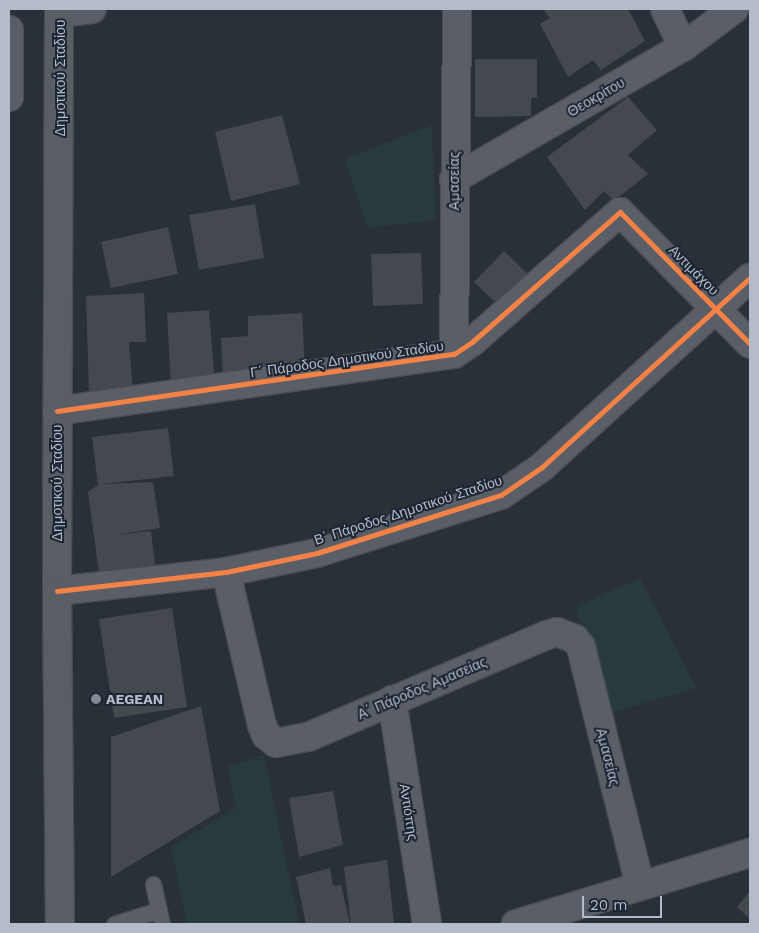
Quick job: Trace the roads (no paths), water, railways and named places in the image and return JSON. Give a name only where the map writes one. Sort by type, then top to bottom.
[{"type":"main road","name":"Δημοτικού Σταδίου","points":[[60,10],[57,411],[60,924]]},
{"type":"street","points":[[60,10],[92,9]]},
{"type":"street","name":"Αμασείας","points":[[454,354],[454,179],[457,9]]},
{"type":"street","points":[[665,9],[683,47]]},
{"type":"street","name":"Θεοκρίτου","points":[[454,179],[683,47],[734,9]]},
{"type":"street","points":[[9,30],[9,97]]},
{"type":"street","name":"Γ΄ Πάροδος Δημοτικού Σταδίου","points":[[57,411],[454,354],[472,342],[620,212]]},
{"type":"street","name":"Αντιμάχου","points":[[620,212],[750,344]]},
{"type":"street","name":"Β΄ Πάροδος Δημοτικού Σταδίου","points":[[57,591],[226,572],[317,553],[501,495],[542,467],[718,310],[750,278]]},
{"type":"street","name":"Α΄ Πάροδος Αμασείας","points":[[226,572],[262,725],[266,735],[276,743],[308,737],[548,635],[567,634]]},
{"type":"street","name":"Αμασείας","points":[[567,634],[581,647],[640,886]]},
{"type":"street","name":"Αντιόπης","points":[[392,700],[427,924]]},
{"type":"street","points":[[516,924],[750,853]]},
{"type":"lane","points":[[114,924],[160,917],[153,884]]},
{"type":"place","name":"AEGEAN","points":[[96,699]]}]
